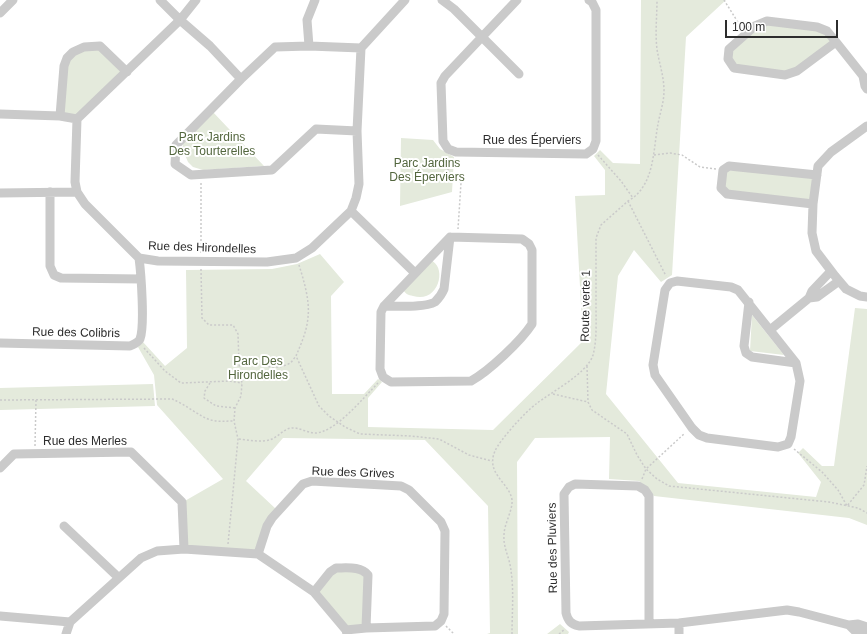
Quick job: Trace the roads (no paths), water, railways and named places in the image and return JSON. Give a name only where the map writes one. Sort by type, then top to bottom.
[{"type":"street","points":[[0,13],[13,0]]},
{"type":"street","points":[[160,0],[210,46],[241,79]]},
{"type":"street","points":[[0,193],[77,192],[75,182],[77,119],[180,20],[196,0]]},
{"type":"street","points":[[309,46],[307,20],[315,0]]},
{"type":"street","points":[[357,131],[316,129],[272,170],[191,175],[175,164],[176,145],[275,47],[309,46],[361,48],[405,0]]},
{"type":"street","points":[[442,0],[454,9],[519,74]]},
{"type":"street","points":[[450,0],[454,9]]},
{"type":"street","points":[[482,37],[517,0]]},
{"type":"street","name":"Rue des Éperviers","points":[[482,37],[445,76],[441,83],[443,141],[448,149],[456,152],[586,154],[593,149],[596,141],[596,10],[592,2],[588,0]]},
{"type":"street","points":[[836,42],[797,71],[785,75],[734,68],[728,59],[729,49],[755,26],[767,21],[817,27],[827,32],[836,42],[865,77],[865,86],[867,88]]},
{"type":"street","points":[[60,116],[64,66],[67,58],[72,52],[84,47],[100,46],[127,72]]},
{"type":"street","name":"Rue des Hirondelles","points":[[77,192],[85,204],[139,258],[158,261],[267,262],[296,258],[312,248],[351,210],[356,198],[358,184],[357,131],[361,48]]},
{"type":"street","points":[[0,114],[60,116],[77,119]]},
{"type":"street","points":[[867,126],[831,152],[818,166],[812,233],[816,251],[839,281],[846,289],[860,296],[867,297]]},
{"type":"street","points":[[814,204],[727,194],[721,188],[723,170],[729,166],[817,175]]},
{"type":"street","points":[[50,192],[50,266],[54,275],[61,278],[142,279],[139,258]]},
{"type":"street","points":[[351,210],[415,273]]},
{"type":"street","points":[[384,306],[428,305],[441,296],[444,289],[454,237]]},
{"type":"street","points":[[454,237],[522,239],[529,244],[532,250],[532,324],[526,334],[482,375],[472,381],[391,382],[384,377],[380,369],[381,312],[384,306],[415,273],[454,237]]},
{"type":"street","points":[[770,330],[809,298],[812,291],[831,271]]},
{"type":"street","name":"Rue des Colibris","points":[[0,343],[130,346],[138,342],[142,332],[142,279]]},
{"type":"street","points":[[677,281],[731,287],[738,290],[796,363],[800,382],[791,437],[788,444],[778,447],[707,438],[699,435],[692,428],[655,376],[653,365],[665,290],[670,283],[677,281]]},
{"type":"street","points":[[809,298],[817,297],[839,281]]},
{"type":"street","points":[[748,302],[744,346],[746,353],[752,357],[796,363]]},
{"type":"street","name":"Rue des Merles","points":[[0,468],[14,454],[131,452],[182,502],[184,549]]},
{"type":"street","name":"Rue des Grives","points":[[258,554],[267,526],[272,518],[303,484],[312,481],[400,486],[409,490],[441,522],[445,531],[444,614],[441,621],[435,626],[366,628]]},
{"type":"street","name":"Rue des Pluviers","points":[[648,624],[649,496],[645,490],[638,486],[575,484],[569,487],[564,494],[566,613],[567,619],[571,624],[579,626],[648,624],[679,623],[787,610],[849,625],[858,624],[867,627]]},
{"type":"street","points":[[64,526],[119,578]]},
{"type":"street","points":[[66,634],[70,622],[141,558],[157,551],[184,549],[258,554],[314,592],[347,632],[366,628],[368,575],[364,570],[336,568],[330,572],[314,592]]},
{"type":"street","points":[[0,616],[70,622]]},
{"type":"street","points":[[679,623],[679,634]]},
{"type":"street","name":"Rue des Pluviers","points":[[849,625],[855,631],[864,634]]},
{"type":"park label","name":"Parc Jardins Des Tourterelles","points":[[212,145]]},
{"type":"park label","name":"Parc Jardins Des Éperviers","points":[[427,171]]},
{"type":"park label","name":"Parc Des Hirondelles","points":[[258,369]]}]
